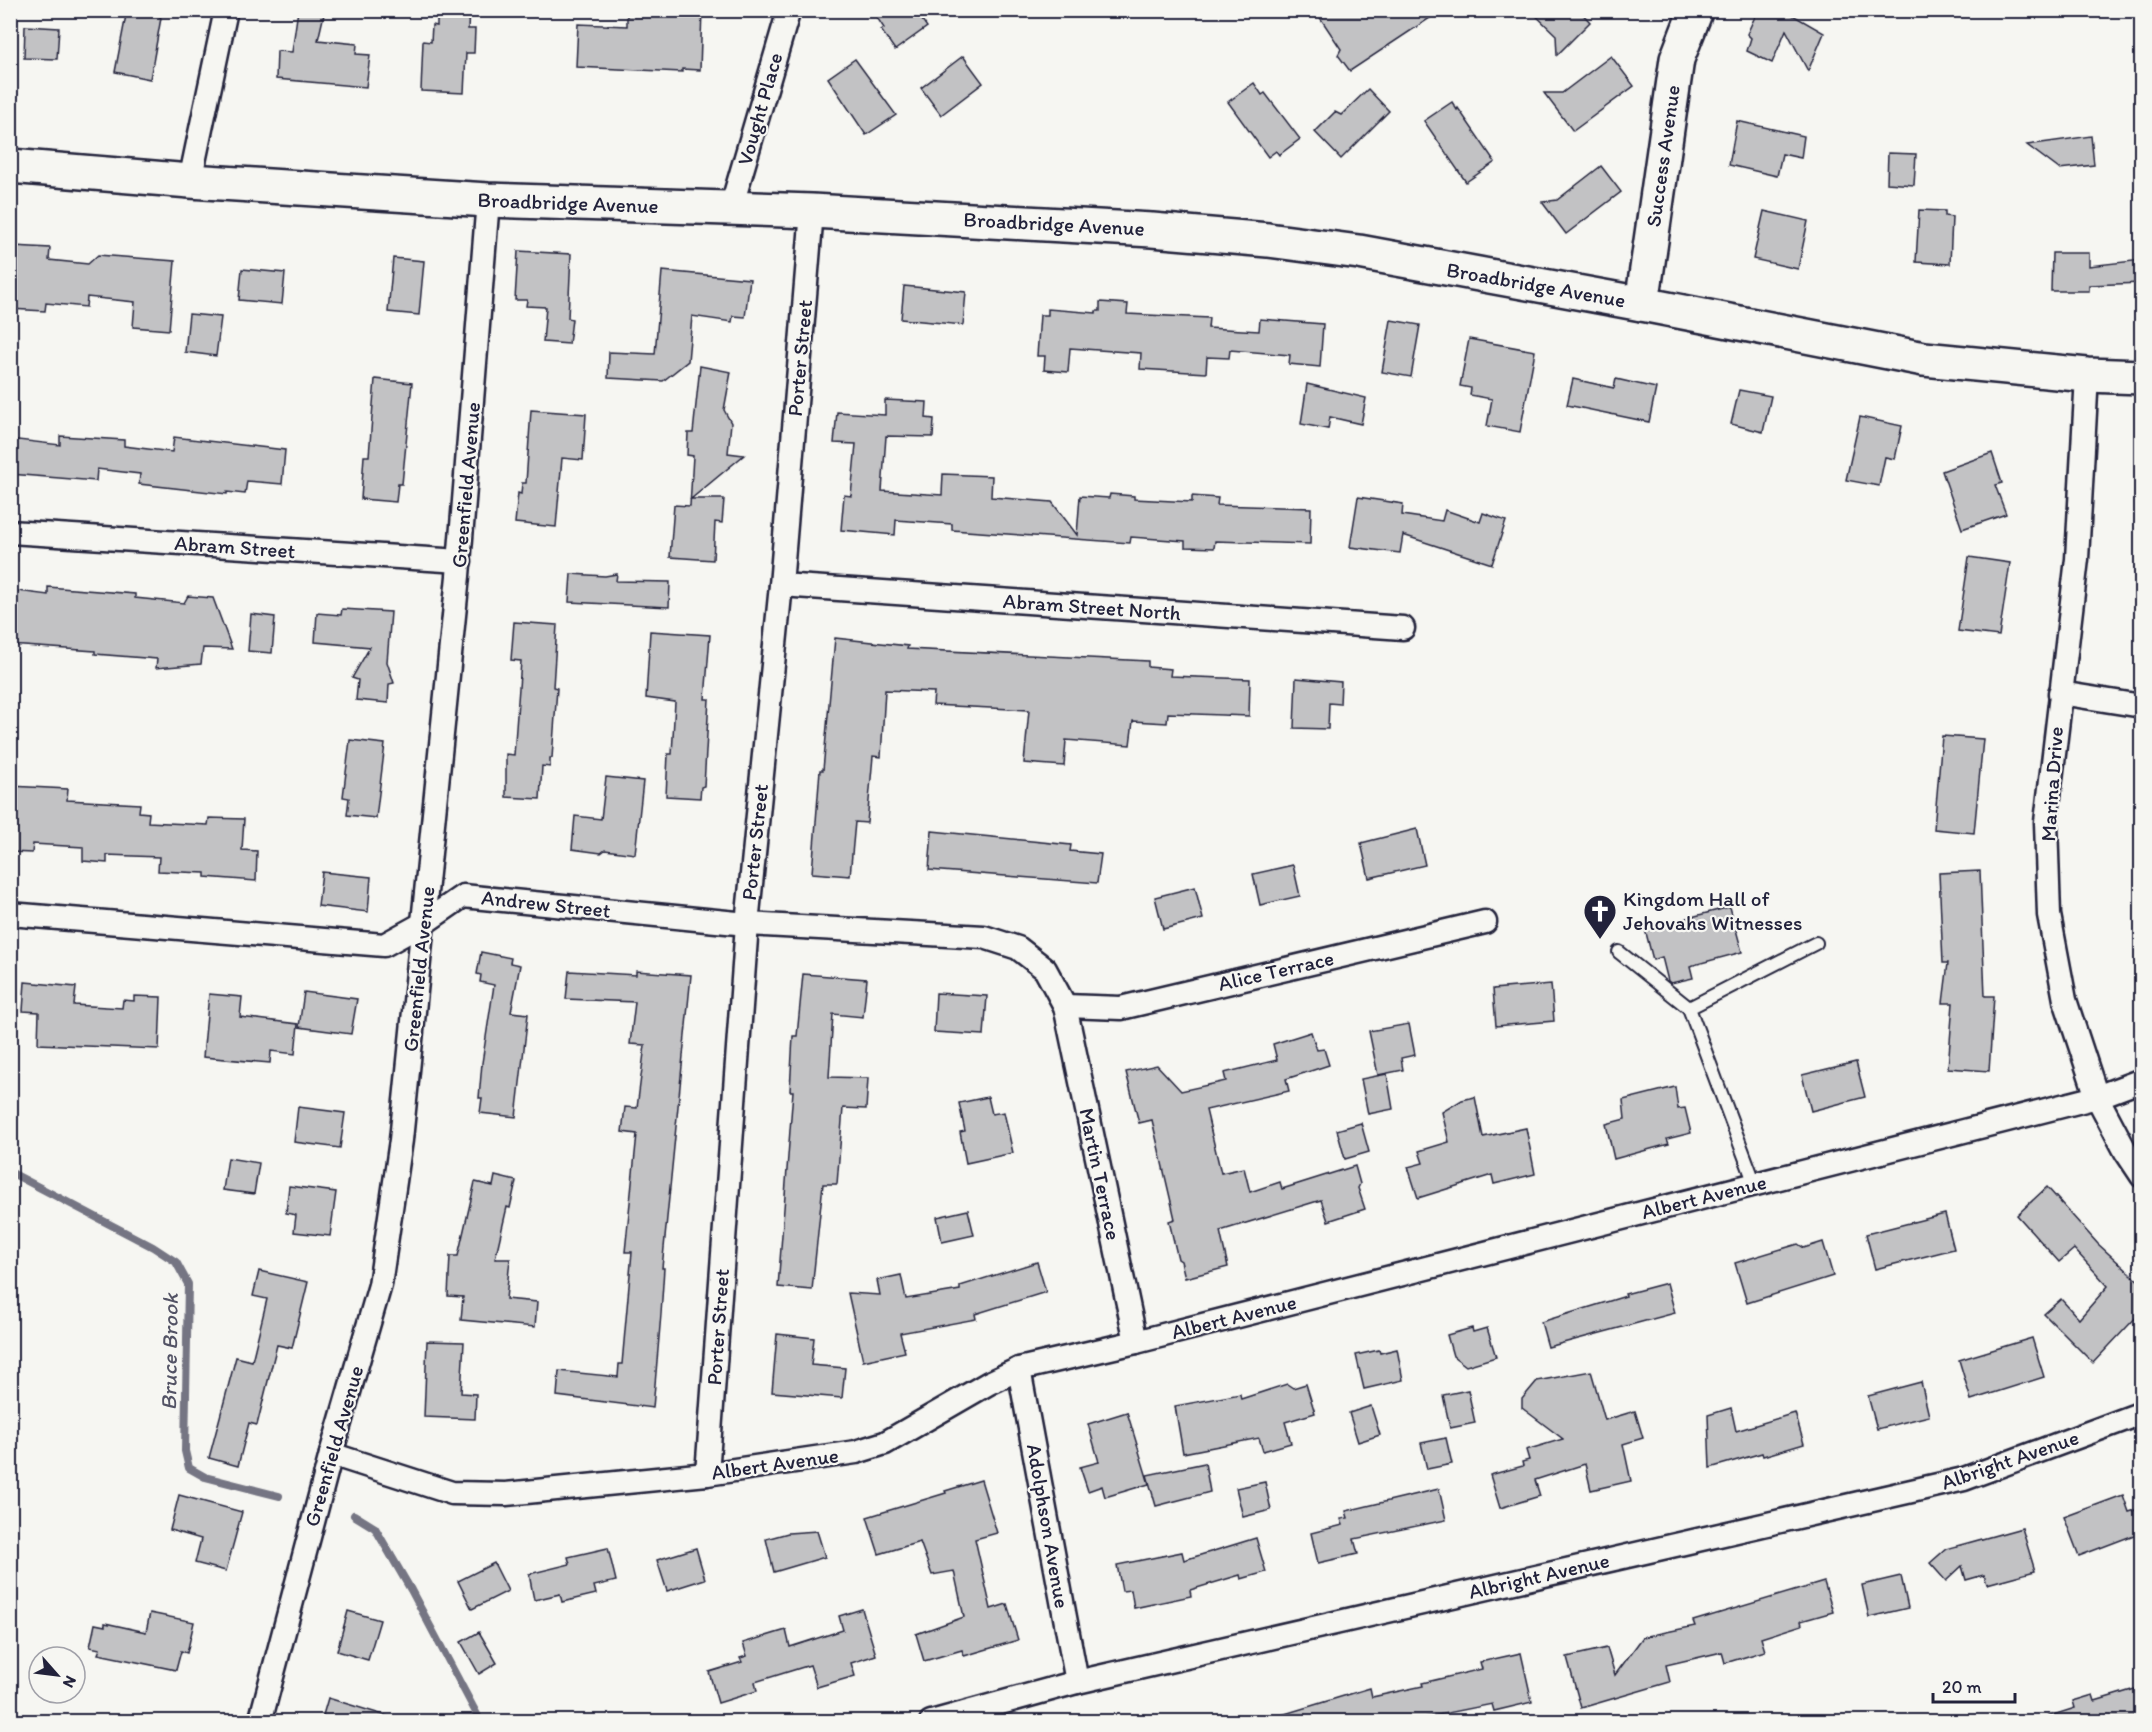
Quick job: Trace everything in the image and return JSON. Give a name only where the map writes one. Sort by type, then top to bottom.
[{"type":"main road","name":"Success Avenue","points":[[1642,304],[1677,59],[1696,10]]},
{"type":"main road","name":"Broadbridge Avenue","points":[[10,166],[190,181],[488,200],[812,211],[1152,230],[1268,240],[1359,252],[1924,359],[2087,375],[2142,377]]},
{"type":"main road","name":"Broadbridge Avenue","points":[[2087,375],[2142,357]]},
{"type":"street","points":[[190,181],[226,10]]},
{"type":"street","name":"Vought Place","points":[[731,208],[789,10]]},
{"type":"street","name":"Greenfield Avenue","points":[[260,1722],[331,1454],[380,1286],[401,1140],[460,561],[488,200]]},
{"type":"street","name":"Porter Street","points":[[707,1474],[747,924],[781,585],[812,211]]},
{"type":"street","name":"Marina Drive","points":[[2087,375],[2077,559],[2046,822],[2049,915],[2065,1000],[2097,1096],[2126,1152],[2142,1176]]},
{"type":"street","name":"Abram Street","points":[[10,532],[460,561]]},
{"type":"street","name":"Abram Street North","points":[[781,585],[1402,628]]},
{"type":"street","points":[[2060,693],[2142,706]]},
{"type":"street","name":"Andrew Street","points":[[10,914],[384,945],[423,923],[463,896],[747,924],[984,937],[1018,948],[1045,969],[1065,1006]]},
{"type":"street","name":"Alice Terrace","points":[[1065,1006],[1121,1008],[1485,922]]},
{"type":"street","name":"Martin Terrace","points":[[1065,1006],[1136,1342]]},
{"type":"street","name":"Albert Avenue","points":[[331,1454],[452,1493],[506,1494],[707,1474],[838,1455],[885,1443],[989,1383],[1019,1369],[1136,1342],[2097,1096],[2142,1080]]},
{"type":"street","name":"Adolphson Avenue","points":[[1019,1369],[1077,1682]]},
{"type":"street","name":"Albright Avenue","points":[[931,1722],[1077,1682],[1964,1479],[2142,1413]]},
{"type":"lane","points":[[1689,1008],[1816,943]]},
{"type":"lane","points":[[1619,952],[1689,1008],[1755,1184]]},
{"type":"building","points":[[127,10],[152,10],[161,18],[150,79],[115,72]]},
{"type":"building","points":[[298,10],[325,10],[318,40],[357,44],[356,54],[370,55],[366,87],[276,79],[277,51],[292,52]]},
{"type":"building","points":[[437,10],[469,10],[468,29],[475,29],[474,53],[466,53],[464,93],[421,91],[423,41],[431,42],[432,25],[437,26]]},
{"type":"building","points":[[627,10],[702,10],[700,70],[682,69],[682,72],[576,67],[578,24],[627,26]]},
{"type":"building","points":[[872,10],[915,10],[927,27],[895,50],[881,30],[884,28]]},
{"type":"building","points":[[1315,10],[1442,10],[1350,71],[1338,55],[1341,49]]},
{"type":"building","points":[[1530,10],[1579,10],[1590,22],[1557,55],[1556,35]]},
{"type":"building","points":[[1758,10],[1784,10],[1824,33],[1808,71],[1786,30],[1772,63],[1747,51],[1751,38],[1747,34]]},
{"type":"building","points":[[25,26],[59,28],[57,59],[24,58]]},
{"type":"building","points":[[963,56],[983,83],[941,115],[921,88]]},
{"type":"building","points":[[1611,56],[1634,86],[1573,131],[1544,93],[1562,93]]},
{"type":"building","points":[[855,59],[896,115],[866,135],[828,78]]},
{"type":"building","points":[[1254,83],[1262,95],[1265,93],[1300,139],[1279,155],[1276,151],[1268,157],[1228,102]]},
{"type":"building","points":[[1368,89],[1389,111],[1341,159],[1315,132],[1335,112],[1341,115]]},
{"type":"building","points":[[1452,102],[1495,162],[1466,182],[1424,121]]},
{"type":"building","points":[[1737,121],[1804,136],[1801,158],[1782,154],[1777,176],[1729,165]]},
{"type":"building","points":[[2091,136],[2094,165],[2059,169],[2027,145]]},
{"type":"building","points":[[1888,153],[1916,154],[1914,185],[1887,183]]},
{"type":"building","points":[[1601,166],[1621,192],[1566,234],[1542,202],[1557,200]]},
{"type":"building","points":[[1919,210],[1945,211],[1945,216],[1952,217],[1950,264],[1916,262]]},
{"type":"building","points":[[1764,211],[1808,221],[1798,269],[1753,259]]},
{"type":"building","points":[[13,246],[50,248],[49,260],[88,264],[98,255],[175,261],[169,330],[133,327],[135,302],[87,297],[86,307],[46,303],[45,311],[10,309]]},
{"type":"building","points":[[518,251],[571,254],[568,318],[572,319],[569,344],[543,342],[546,307],[526,306],[527,300],[515,300]]},
{"type":"building","points":[[2052,253],[2089,253],[2089,266],[2142,260],[2142,283],[2089,285],[2089,291],[2051,291]]},
{"type":"building","points":[[393,258],[424,261],[419,315],[388,312]]},
{"type":"building","points":[[242,269],[285,273],[282,304],[239,300]]},
{"type":"building","points":[[662,271],[750,279],[745,317],[733,316],[732,322],[692,316],[688,361],[663,381],[608,378],[609,352],[655,354]]},
{"type":"building","points":[[904,286],[966,292],[963,325],[901,319]]},
{"type":"building","points":[[1100,302],[1128,304],[1127,314],[1209,318],[1208,328],[1259,331],[1260,319],[1323,324],[1320,367],[1289,364],[1290,355],[1230,350],[1229,358],[1207,357],[1206,373],[1140,369],[1141,353],[1070,348],[1068,372],[1044,370],[1045,356],[1037,356],[1040,315],[1048,315],[1048,309],[1096,313],[1100,311]]},
{"type":"building","points":[[189,314],[221,317],[216,356],[185,352]]},
{"type":"building","points":[[1391,320],[1420,325],[1411,377],[1382,372]]},
{"type":"building","points":[[1469,339],[1535,351],[1520,432],[1487,426],[1492,399],[1470,395],[1471,388],[1460,386]]},
{"type":"building","points":[[700,366],[731,372],[724,410],[731,423],[728,453],[744,455],[691,499],[724,499],[722,523],[715,522],[713,560],[670,557],[674,505],[690,506],[693,456],[687,455],[688,433],[693,433]]},
{"type":"building","points":[[375,379],[412,383],[402,484],[398,484],[396,502],[361,499],[364,456],[369,456]]},
{"type":"building","points":[[1573,379],[1614,388],[1616,379],[1656,388],[1649,422],[1567,405]]},
{"type":"building","points":[[1307,384],[1366,398],[1361,424],[1330,417],[1328,429],[1301,424]]},
{"type":"building","points":[[1739,390],[1771,396],[1763,432],[1731,424]]},
{"type":"building","points":[[885,400],[927,402],[926,418],[934,419],[933,437],[886,436],[882,491],[942,495],[943,474],[992,476],[991,497],[1052,502],[1077,535],[1080,496],[1109,498],[1110,494],[1134,496],[1134,499],[1192,502],[1192,496],[1218,498],[1217,505],[1311,508],[1310,544],[1215,541],[1214,548],[1185,547],[1185,541],[1131,537],[1130,543],[952,530],[952,524],[896,520],[895,535],[841,530],[844,495],[851,496],[856,444],[834,443],[837,412],[885,415]]},
{"type":"building","points":[[531,410],[586,414],[583,460],[562,458],[556,527],[515,523],[518,493],[521,494],[522,483],[526,483]]},
{"type":"building","points":[[1860,417],[1902,426],[1895,459],[1885,457],[1879,486],[1846,480]]},
{"type":"building","points":[[60,436],[124,440],[124,446],[172,452],[174,437],[285,450],[282,484],[247,481],[245,494],[227,492],[227,494],[139,484],[140,474],[97,469],[96,481],[10,474],[10,439],[60,445]]},
{"type":"building","points":[[1992,453],[2002,483],[1995,485],[2006,514],[1962,529],[1942,471]]},
{"type":"building","points":[[1358,497],[1403,504],[1402,515],[1442,521],[1445,510],[1480,522],[1483,513],[1506,521],[1492,564],[1403,535],[1400,553],[1350,547]]},
{"type":"building","points":[[1969,557],[2010,563],[1999,636],[1958,631]]},
{"type":"building","points":[[571,574],[605,576],[617,574],[616,581],[670,582],[669,607],[569,602]]},
{"type":"building","points":[[48,587],[135,594],[135,598],[184,603],[188,596],[213,598],[232,649],[203,648],[201,664],[156,668],[157,659],[95,654],[95,651],[10,645],[10,590],[48,595]]},
{"type":"building","points":[[342,609],[391,612],[387,662],[394,683],[389,684],[388,703],[356,700],[358,680],[352,678],[370,647],[315,642],[317,613],[341,615]]},
{"type":"building","points":[[251,614],[275,617],[272,653],[248,651]]},
{"type":"building","points":[[514,622],[557,625],[553,687],[557,688],[552,758],[550,758],[550,767],[542,766],[540,799],[506,797],[506,754],[514,755],[521,661],[511,660]]},
{"type":"building","points":[[650,631],[710,635],[705,699],[709,699],[704,786],[701,787],[700,798],[666,796],[668,754],[672,754],[675,702],[646,698]]},
{"type":"building","points":[[835,638],[908,646],[907,649],[1148,661],[1148,667],[1171,669],[1170,676],[1250,679],[1249,716],[1168,713],[1167,723],[1133,721],[1130,745],[1066,740],[1064,766],[1024,763],[1029,710],[933,705],[934,692],[885,690],[881,757],[873,756],[867,823],[855,822],[850,876],[812,873],[820,770],[823,770]]},
{"type":"building","points":[[1296,678],[1341,682],[1340,704],[1329,703],[1328,729],[1294,728]]},
{"type":"building","points":[[1942,736],[1983,739],[1974,833],[1934,829]]},
{"type":"building","points":[[350,740],[385,744],[376,818],[347,815],[349,798],[343,797]]},
{"type":"building","points":[[606,777],[643,781],[635,854],[572,849],[575,816],[601,819]]},
{"type":"building","points":[[10,786],[68,789],[67,800],[140,804],[139,812],[149,813],[148,822],[208,825],[209,818],[244,819],[242,850],[257,851],[256,881],[205,877],[205,873],[158,871],[159,857],[107,855],[107,863],[83,861],[83,847],[33,844],[32,853],[10,852]]},
{"type":"building","points":[[1417,829],[1425,865],[1369,878],[1361,843]]},
{"type":"building","points":[[932,831],[1071,845],[1070,851],[1101,854],[1097,883],[929,870]]},
{"type":"building","points":[[1293,865],[1300,896],[1260,905],[1253,874]]},
{"type":"building","points":[[1980,871],[1985,996],[1994,996],[1989,1071],[1948,1068],[1953,1003],[1943,1003],[1948,963],[1943,963],[1939,873]]},
{"type":"building","points":[[322,872],[371,877],[368,912],[318,906]]},
{"type":"building","points":[[1195,887],[1203,919],[1163,929],[1155,897]]},
{"type":"building","points":[[1730,907],[1742,952],[1690,966],[1693,978],[1671,983],[1668,981],[1662,957],[1653,960],[1645,929]]},
{"type":"building","points":[[481,952],[511,958],[510,963],[520,965],[511,1012],[528,1014],[516,1117],[480,1113],[482,1063],[494,985],[480,982],[481,975],[477,974]]},
{"type":"building","points":[[569,971],[636,975],[636,971],[691,975],[662,1268],[664,1268],[653,1408],[557,1396],[559,1371],[618,1377],[619,1364],[622,1364],[632,1252],[625,1252],[637,1134],[622,1132],[625,1107],[637,1108],[645,1045],[630,1044],[635,1002],[566,999]]},
{"type":"building","points":[[803,974],[867,979],[863,1017],[833,1014],[829,1077],[868,1078],[866,1109],[843,1108],[837,1184],[823,1184],[812,1290],[778,1287],[793,1091],[790,1091],[793,1036],[797,1036]]},
{"type":"building","points":[[25,982],[76,987],[74,1005],[122,1008],[123,1000],[134,1001],[134,996],[161,997],[159,1049],[38,1044],[39,1012],[23,1011]]},
{"type":"building","points":[[1551,984],[1554,1021],[1496,1026],[1493,989]]},
{"type":"building","points":[[304,992],[357,999],[351,1034],[299,1027]]},
{"type":"building","points":[[936,993],[987,996],[984,1035],[934,1032]]},
{"type":"building","points":[[209,994],[242,997],[240,1017],[298,1024],[295,1054],[271,1051],[270,1063],[203,1057]]},
{"type":"building","points":[[1409,1024],[1415,1055],[1401,1058],[1403,1070],[1378,1075],[1369,1031]]},
{"type":"building","points":[[1311,1032],[1317,1050],[1324,1049],[1329,1065],[1286,1079],[1289,1091],[1206,1110],[1221,1173],[1244,1168],[1250,1192],[1280,1182],[1282,1189],[1355,1166],[1360,1184],[1358,1188],[1365,1209],[1328,1221],[1321,1200],[1220,1231],[1228,1267],[1185,1278],[1169,1221],[1175,1219],[1152,1120],[1139,1123],[1126,1072],[1157,1065],[1181,1091],[1226,1081],[1224,1073],[1277,1060],[1273,1044]]},
{"type":"building","points":[[1856,1062],[1865,1097],[1811,1111],[1802,1075]]},
{"type":"building","points":[[1387,1074],[1393,1109],[1368,1114],[1361,1079]]},
{"type":"building","points":[[1675,1087],[1678,1109],[1685,1108],[1691,1133],[1667,1139],[1669,1144],[1614,1159],[1606,1124],[1625,1119],[1623,1100]]},
{"type":"building","points":[[988,1097],[992,1114],[1004,1112],[1013,1153],[966,1163],[960,1132],[965,1131],[959,1103]]},
{"type":"building","points":[[1475,1097],[1483,1137],[1526,1128],[1535,1174],[1494,1184],[1492,1175],[1418,1198],[1408,1167],[1423,1163],[1419,1151],[1449,1142],[1442,1112],[1462,1100]]},
{"type":"building","points":[[298,1107],[345,1113],[340,1148],[294,1142]]},
{"type":"building","points":[[1361,1123],[1369,1152],[1345,1159],[1337,1130]]},
{"type":"building","points":[[228,1158],[259,1163],[254,1194],[223,1190]]},
{"type":"building","points":[[495,1176],[516,1181],[510,1208],[507,1207],[495,1259],[510,1259],[506,1299],[537,1302],[535,1327],[461,1320],[463,1297],[448,1296],[450,1256],[458,1256],[475,1182],[493,1186]]},
{"type":"building","points":[[289,1186],[336,1192],[330,1236],[294,1232],[296,1215],[286,1213]]},
{"type":"building","points":[[2047,1187],[2098,1244],[2142,1284],[2142,1311],[2093,1363],[2044,1314],[2061,1299],[2079,1319],[2108,1286],[2074,1249],[2059,1262],[2017,1215]]},
{"type":"building","points":[[968,1210],[974,1235],[942,1242],[937,1217]]},
{"type":"building","points":[[1945,1214],[1954,1249],[1875,1269],[1866,1234]]},
{"type":"building","points":[[1823,1242],[1833,1276],[1747,1303],[1735,1263],[1798,1244],[1804,1248]]},
{"type":"building","points":[[1037,1262],[1046,1292],[975,1314],[976,1319],[900,1333],[905,1352],[863,1361],[848,1293],[880,1295],[877,1280],[901,1275],[906,1299],[960,1290],[960,1286]]},
{"type":"building","points":[[259,1271],[308,1282],[292,1348],[277,1345],[257,1425],[249,1423],[238,1466],[209,1458],[236,1357],[252,1361],[267,1299],[253,1296]]},
{"type":"building","points":[[1667,1283],[1675,1313],[1548,1347],[1541,1322],[1626,1296],[1625,1294]]},
{"type":"building","points":[[1472,1328],[1473,1332],[1487,1328],[1496,1357],[1466,1366],[1453,1356],[1447,1335]]},
{"type":"building","points":[[777,1334],[814,1338],[811,1365],[845,1368],[842,1398],[772,1392]]},
{"type":"building","points":[[2032,1338],[2044,1377],[1971,1400],[1959,1360]]},
{"type":"building","points":[[427,1341],[464,1342],[461,1393],[476,1394],[475,1419],[424,1417]]},
{"type":"building","points":[[1397,1349],[1403,1380],[1364,1389],[1356,1355]]},
{"type":"building","points":[[1591,1371],[1605,1420],[1635,1411],[1643,1438],[1623,1444],[1631,1481],[1591,1490],[1585,1464],[1535,1480],[1540,1496],[1500,1508],[1490,1475],[1523,1466],[1522,1462],[1529,1460],[1526,1450],[1563,1439],[1522,1408],[1522,1399],[1537,1381]]},
{"type":"building","points":[[1921,1382],[1929,1416],[1877,1429],[1868,1396]]},
{"type":"building","points":[[1287,1384],[1293,1388],[1306,1384],[1315,1413],[1285,1422],[1291,1443],[1263,1451],[1259,1438],[1183,1453],[1175,1406],[1240,1394],[1241,1399]]},
{"type":"building","points":[[1468,1390],[1475,1423],[1450,1428],[1443,1395]]},
{"type":"building","points":[[1371,1406],[1380,1435],[1358,1442],[1349,1413]]},
{"type":"building","points":[[1731,1408],[1736,1431],[1795,1413],[1804,1444],[1710,1468],[1708,1415]]},
{"type":"building","points":[[1127,1412],[1149,1484],[1105,1497],[1102,1486],[1088,1491],[1080,1467],[1099,1462],[1088,1424]]},
{"type":"building","points":[[1446,1438],[1452,1464],[1427,1469],[1421,1443]]},
{"type":"building","points":[[1205,1463],[1210,1492],[1156,1506],[1147,1475]]},
{"type":"building","points":[[981,1480],[997,1533],[975,1539],[991,1609],[1007,1604],[1018,1640],[964,1656],[962,1650],[924,1661],[916,1634],[964,1617],[954,1571],[932,1575],[920,1542],[879,1554],[867,1517]]},
{"type":"building","points":[[1265,1482],[1271,1510],[1243,1517],[1236,1488]]},
{"type":"building","points":[[1439,1489],[1446,1520],[1354,1539],[1358,1554],[1318,1563],[1311,1533],[1343,1525],[1341,1519],[1348,1518],[1346,1511]]},
{"type":"building","points":[[179,1495],[242,1512],[226,1571],[195,1563],[201,1539],[170,1530]]},
{"type":"building","points":[[2123,1495],[2129,1512],[2142,1508],[2142,1532],[2079,1556],[2064,1517]]},
{"type":"building","points":[[2022,1528],[2035,1571],[1987,1584],[1984,1575],[1966,1580],[1962,1566],[1946,1581],[1930,1563],[1946,1549]]},
{"type":"building","points":[[817,1531],[825,1557],[774,1572],[766,1539],[788,1533]]},
{"type":"building","points":[[1256,1538],[1266,1572],[1241,1579],[1240,1575],[1190,1590],[1191,1596],[1134,1608],[1131,1590],[1122,1591],[1117,1565],[1182,1552],[1184,1560]]},
{"type":"building","points":[[608,1548],[616,1581],[594,1586],[596,1594],[562,1602],[560,1594],[534,1600],[529,1574],[570,1564],[568,1557]]},
{"type":"building","points":[[696,1548],[705,1579],[667,1591],[657,1560]]},
{"type":"building","points":[[494,1563],[508,1591],[472,1609],[458,1581]]},
{"type":"building","points":[[1901,1576],[1908,1608],[1869,1617],[1862,1585]]},
{"type":"building","points":[[1824,1582],[1833,1612],[1801,1621],[1802,1625],[1761,1638],[1765,1651],[1725,1663],[1722,1652],[1666,1665],[1670,1682],[1581,1708],[1567,1657],[1607,1648],[1615,1675],[1643,1637],[1695,1626],[1693,1621]]},
{"type":"building","points":[[862,1609],[876,1655],[851,1663],[855,1676],[817,1687],[810,1665],[755,1682],[757,1691],[718,1703],[709,1672],[742,1662],[740,1658],[747,1656],[743,1643],[786,1630],[790,1647],[843,1630],[839,1616]]},
{"type":"building","points":[[348,1611],[380,1620],[368,1660],[337,1651]]},
{"type":"building","points":[[150,1613],[194,1622],[187,1653],[181,1651],[176,1670],[98,1654],[100,1649],[90,1647],[95,1624],[105,1626],[105,1623],[146,1632]]},
{"type":"building","points":[[479,1632],[497,1663],[479,1674],[461,1642]]},
{"type":"building","points":[[1521,1653],[1532,1702],[1494,1711],[1492,1704],[1423,1718],[1423,1722],[1279,1722],[1278,1716],[1370,1688],[1372,1697],[1423,1686],[1422,1683],[1482,1669],[1480,1662]]},
{"type":"building","points":[[2135,1689],[2142,1708],[2142,1722],[2048,1722],[2047,1717],[2075,1708],[2073,1701],[2093,1695],[2095,1701]]},
{"type":"building","points":[[328,1698],[387,1716],[386,1722],[321,1722]]},
{"type":"waterway","name":"Bruce Brook","points":[[10,1172],[153,1247],[176,1262],[188,1284],[185,1451],[189,1468],[205,1477],[279,1496]]},
{"type":"waterway","name":"Bruce Brook","points":[[354,1515],[375,1528],[411,1590],[481,1722]]},
{"type":"place","name":"Kingdom Hall of Jehovahs Witnesses","points":[[1600,940]]}]
